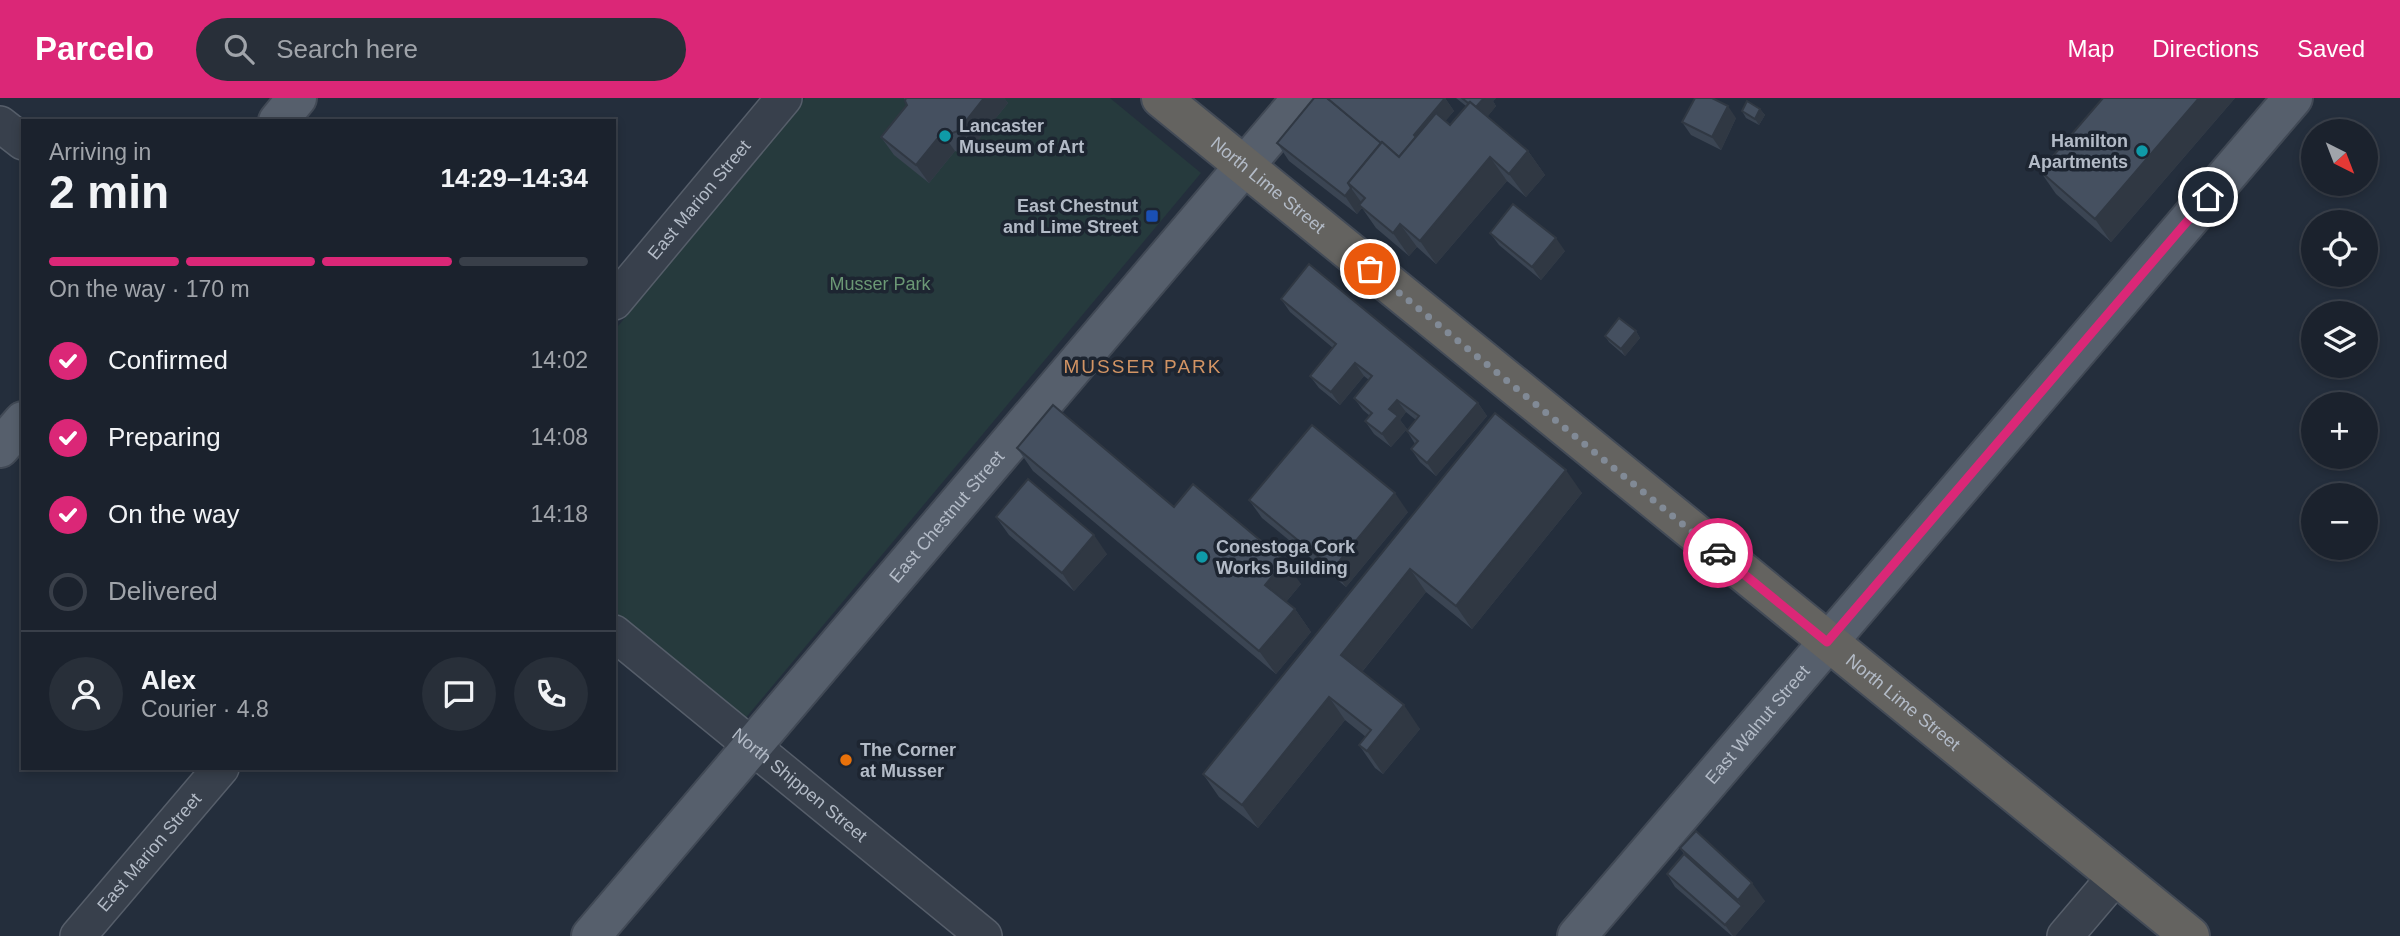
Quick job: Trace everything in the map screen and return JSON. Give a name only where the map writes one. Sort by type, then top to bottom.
[{"type":"highway","name":"North Lime Street","points":[[1161,98],[2190,936]]},
{"type":"main road","points":[[280,119],[297,98]]},
{"type":"main road","name":"East Chestnut Street","points":[[591,936],[1301,98]]},
{"type":"main road","name":"East Walnut Street","points":[[1577,936],[2293,98]]},
{"type":"main road","points":[[0,447],[21,423]]},
{"type":"street","name":"East Marion Street","points":[[616,300],[784,98]]},
{"type":"street","points":[[0,124],[21,140]]},
{"type":"street","name":"North Shippen Street","points":[[616,635],[984,936]]},
{"type":"street","name":"East Marion Street","points":[[78,936],[219,770]]},
{"type":"street","points":[[2065,936],[2116,876]]},
{"type":"green space","name":"Musser Park","points":[[805,98],[1110,98],[1201,173],[744,720],[616,616],[616,329]]},
{"type":"building","points":[[906,98],[984,98],[958,131],[947,135],[942,133],[916,165],[881,137],[907,105]]},
{"type":"building","points":[[1314,98],[1327,98],[1381,143],[1348,183],[1351,188],[1345,196],[1277,143]]},
{"type":"building","points":[[1327,98],[1445,98],[1399,157]]},
{"type":"building","points":[[1462,98],[1484,98],[1476,107]]},
{"type":"building","points":[[1695,98],[1712,98],[1728,106],[1712,137],[1682,122]]},
{"type":"building","points":[[2103,98],[2199,98],[2095,219],[2040,171]]},
{"type":"building","points":[[1747,101],[1760,109],[1755,119],[1742,111]]},
{"type":"building","points":[[1470,102],[1528,151],[1509,174],[1490,157],[1420,241],[1400,224],[1393,233],[1359,205],[1365,198],[1348,183],[1382,142],[1399,157],[1436,113],[1450,125]]},
{"type":"building","points":[[1513,204],[1556,238],[1532,267],[1490,233]]},
{"type":"building","points":[[1309,264],[1478,403],[1427,463],[1411,449],[1418,441],[1407,431],[1419,416],[1397,400],[1389,409],[1398,416],[1382,434],[1365,421],[1372,413],[1354,398],[1372,376],[1355,363],[1331,392],[1310,376],[1336,344],[1281,299]]},
{"type":"building","points":[[1619,318],[1636,331],[1621,349],[1605,336]]},
{"type":"building","name":"Conestoga Cork Works Building","points":[[1053,405],[1174,507],[1193,484],[1285,561],[1265,585],[1295,609],[1259,651],[1017,448]]},
{"type":"building","points":[[1495,413],[1566,470],[1456,606],[1410,569],[1341,655],[1404,705],[1367,751],[1359,745],[1371,730],[1329,697],[1242,805],[1203,774]]},
{"type":"building","points":[[1312,425],[1395,493],[1333,569],[1249,500]]},
{"type":"building","points":[[1028,479],[1094,535],[1062,573],[996,517]]},
{"type":"building","points":[[1696,831],[1752,883],[1738,900],[1680,848]]},
{"type":"building","points":[[1684,854],[1742,906],[1725,925],[1667,874]]},
{"type":"way so far","points":[[1370,269],[1718,553]]},
{"type":"place","name":"Lancaster Museum of Art","points":[[945,136]]},
{"type":"place","name":"Hamilton Apartments","points":[[2142,151]]},
{"type":"place","name":"East Chestnut and Lime Street","points":[[1152,216]]},
{"type":"place","name":"Conestoga Cork Works Building","points":[[1202,557]]},
{"type":"place","name":"The Corner at Musser","points":[[846,760]]},
{"type":"district","name":"MUSSER PARK","points":[[1143,366]]},
{"type":"route","points":[[1718,553],[1827,642],[2208,197]]}]
